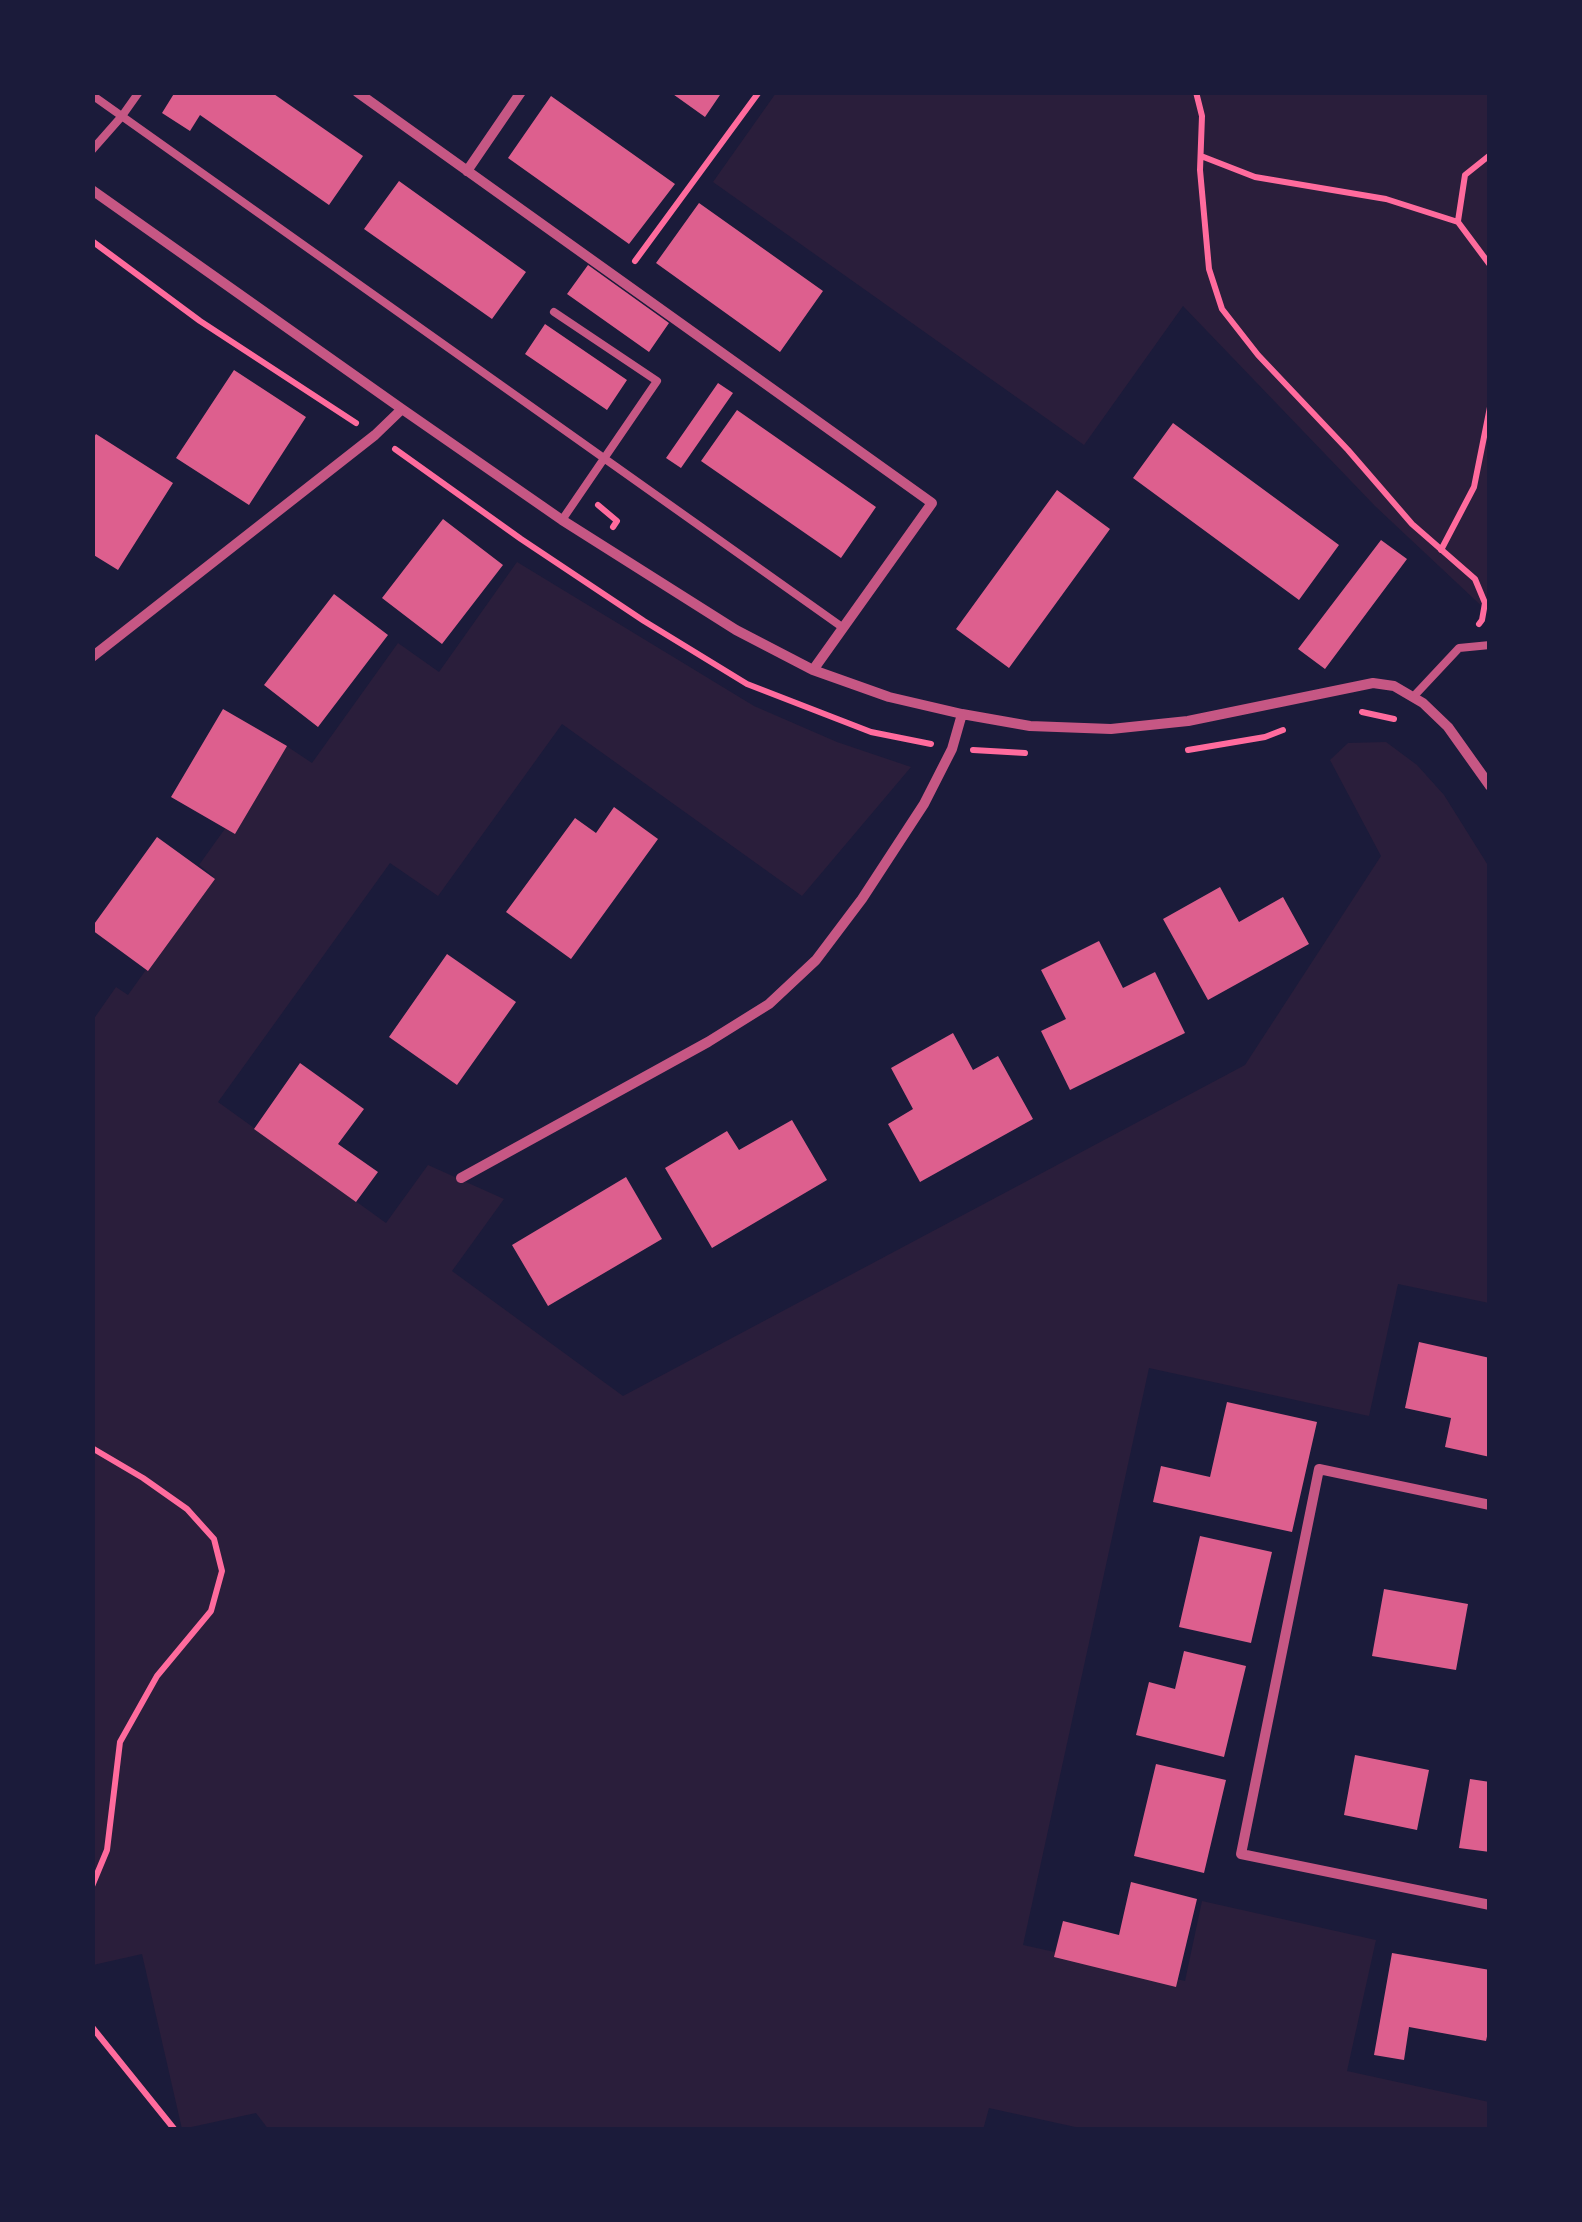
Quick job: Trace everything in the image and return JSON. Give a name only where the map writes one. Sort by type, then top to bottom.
[{"type":"street","points":[[357,92],[932,503],[813,670]]},
{"type":"street","points":[[468,171],[521,92]]},
{"type":"street","points":[[92,190],[562,520],[736,630],[813,670],[889,697],[962,714],[1030,726],[1111,729],[1188,721],[1373,683],[1394,686],[1414,696],[1448,727],[1490,786]]},
{"type":"street","points":[[92,657],[375,436],[402,410]]},
{"type":"street","points":[[461,1178],[708,1042],[769,1004],[816,960],[862,899],[924,804],[952,748],[962,714]]},
{"type":"street","points":[[1490,1505],[1319,1468],[1241,1854],[1490,1905]]},
{"type":"lane","points":[[92,150],[139,92]]},
{"type":"lane","points":[[92,95],[842,626]]},
{"type":"lane","points":[[554,312],[658,381],[562,520]]},
{"type":"lane","points":[[1414,696],[1458,648],[1490,644]]},
{"type":"path","points":[[621,281],[759,92]]},
{"type":"path","points":[[1196,92],[1202,116],[1208,269],[1222,308],[1258,355],[1412,524],[1475,579],[1486,603],[1482,620],[1458,648]]},
{"type":"path","points":[[1458,222],[1465,175],[1490,154]]},
{"type":"path","points":[[1201,156],[1256,177],[1386,198],[1458,222],[1490,265]]},
{"type":"path","points":[[1441,550],[1474,486],[1490,407]]},
{"type":"path","points":[[92,1448],[186,1509],[214,1539],[222,1571],[211,1611],[157,1676],[120,1742],[107,1850],[92,1886]]},
{"type":"path","points":[[92,2027],[175,2130]]},
{"type":"shaded area","points":[[776,93],[1489,93],[1489,613],[1375,506],[1183,306],[1084,445],[713,182]]},
{"type":"shaded area","points":[[517,562],[754,706],[837,742],[911,767],[802,896],[562,724],[438,896],[390,863],[218,1102],[386,1223],[428,1165],[504,1199],[452,1271],[623,1396],[1245,1065],[1381,856],[1330,760],[1348,743],[1386,742],[1417,765],[1444,795],[1489,867],[1489,1303],[1398,1284],[1369,1416],[1149,1368],[1023,1945],[1185,1981],[1202,1901],[1376,1940],[1347,2071],[1489,2102],[1489,2129],[1089,2130],[989,2108],[983,2130],[269,2130],[256,2113],[182,2129],[142,1954],[93,1965],[93,1020],[116,987],[128,995],[213,876],[199,865],[285,745],[312,763],[398,643],[439,672]]},
{"type":"building","points":[[175,92],[271,92],[363,156],[329,205],[200,115],[190,131],[162,113]]},
{"type":"building","points":[[670,92],[722,92],[705,117]]},
{"type":"building","points":[[551,96],[675,184],[629,244],[508,158]]},
{"type":"building","points":[[399,181],[526,272],[492,319],[364,229]]},
{"type":"building","points":[[699,203],[823,291],[780,352],[656,263]]},
{"type":"building","points":[[588,265],[669,323],[649,352],[567,294]]},
{"type":"building","points":[[545,324],[627,380],[607,410],[525,354]]},
{"type":"building","points":[[234,370],[306,417],[249,505],[176,458]]},
{"type":"building","points":[[718,383],[733,393],[681,468],[666,458]]},
{"type":"building","points":[[737,410],[876,507],[841,558],[701,461]]},
{"type":"building","points":[[1173,423],[1339,545],[1299,600],[1133,478]]},
{"type":"building","points":[[96,434],[173,483],[118,570],[92,554],[92,440]]},
{"type":"building","points":[[1057,490],[1110,529],[1009,668],[956,629]]},
{"type":"building","points":[[443,519],[503,565],[442,644],[382,598]]},
{"type":"building","points":[[1381,540],[1407,559],[1325,669],[1298,649]]},
{"type":"building","points":[[334,594],[388,635],[318,727],[264,685]]},
{"type":"building","points":[[223,709],[287,746],[235,834],[171,797]]},
{"type":"building","points":[[614,807],[658,839],[571,959],[506,912],[575,818],[596,833]]},
{"type":"building","points":[[157,837],[215,879],[148,971],[92,927]]},
{"type":"building","points":[[1220,887],[1239,922],[1283,897],[1309,944],[1208,1000],[1163,919]]},
{"type":"building","points":[[1099,941],[1123,988],[1155,972],[1185,1033],[1070,1090],[1041,1031],[1066,1019],[1041,970]]},
{"type":"building","points":[[447,954],[516,1002],[457,1085],[389,1037]]},
{"type":"building","points":[[953,1033],[973,1070],[998,1056],[1033,1119],[920,1182],[888,1124],[913,1109],[891,1068]]},
{"type":"building","points":[[300,1063],[364,1109],[338,1144],[378,1172],[356,1202],[254,1129]]},
{"type":"building","points":[[792,1120],[827,1180],[712,1248],[665,1168],[727,1131],[739,1150]]},
{"type":"building","points":[[626,1177],[662,1239],[548,1306],[512,1245]]},
{"type":"building","points":[[1419,1342],[1490,1358],[1490,1457],[1445,1447],[1451,1418],[1405,1408]]},
{"type":"building","points":[[1227,1402],[1317,1422],[1292,1532],[1153,1502],[1161,1466],[1210,1477]]},
{"type":"building","points":[[1200,1536],[1272,1552],[1251,1643],[1179,1627]]},
{"type":"building","points":[[1384,1589],[1468,1604],[1456,1670],[1372,1656]]},
{"type":"building","points":[[1184,1651],[1246,1666],[1224,1757],[1136,1735],[1149,1682],[1175,1689]]},
{"type":"building","points":[[1355,1755],[1429,1770],[1417,1830],[1344,1815]]},
{"type":"building","points":[[1156,1764],[1226,1780],[1204,1873],[1134,1856]]},
{"type":"building","points":[[1470,1779],[1490,1782],[1490,1852],[1459,1848]]},
{"type":"building","points":[[1131,1882],[1197,1899],[1176,1987],[1054,1957],[1063,1921],[1119,1935]]},
{"type":"building","points":[[1392,1953],[1490,1970],[1486,2041],[1409,2027],[1404,2060],[1374,2055]]}]
